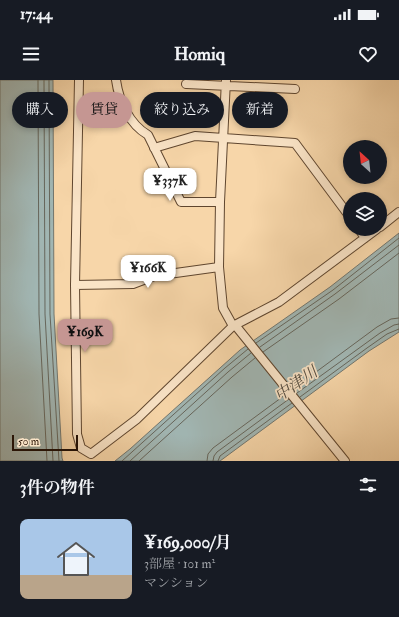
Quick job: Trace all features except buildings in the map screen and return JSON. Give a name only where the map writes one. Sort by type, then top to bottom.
[{"type":"street","points":[[79,80],[75,285],[77,434],[81,448],[90,454],[137,419],[234,326],[279,302],[368,236]]},
{"type":"street","points":[[116,80],[118,91],[125,109],[138,129],[148,135],[181,202],[220,202]]},
{"type":"street","points":[[186,84],[225,83],[295,89]]},
{"type":"street","points":[[225,83],[219,268],[223,308],[234,326],[345,461]]},
{"type":"street","points":[[154,148],[195,136],[295,143],[343,208]]},
{"type":"street","points":[[387,221],[399,212]]},
{"type":"street","points":[[75,285],[133,284],[154,276],[219,268]]},
{"type":"water","points":[[0,80],[53,80],[53,92],[12,92],[12,128],[53,128],[54,314],[63,461],[0,461]]},
{"type":"water","name":"中津川","points":[[399,233],[399,332],[369,351],[220,461],[115,461],[240,350],[330,287]]}]
